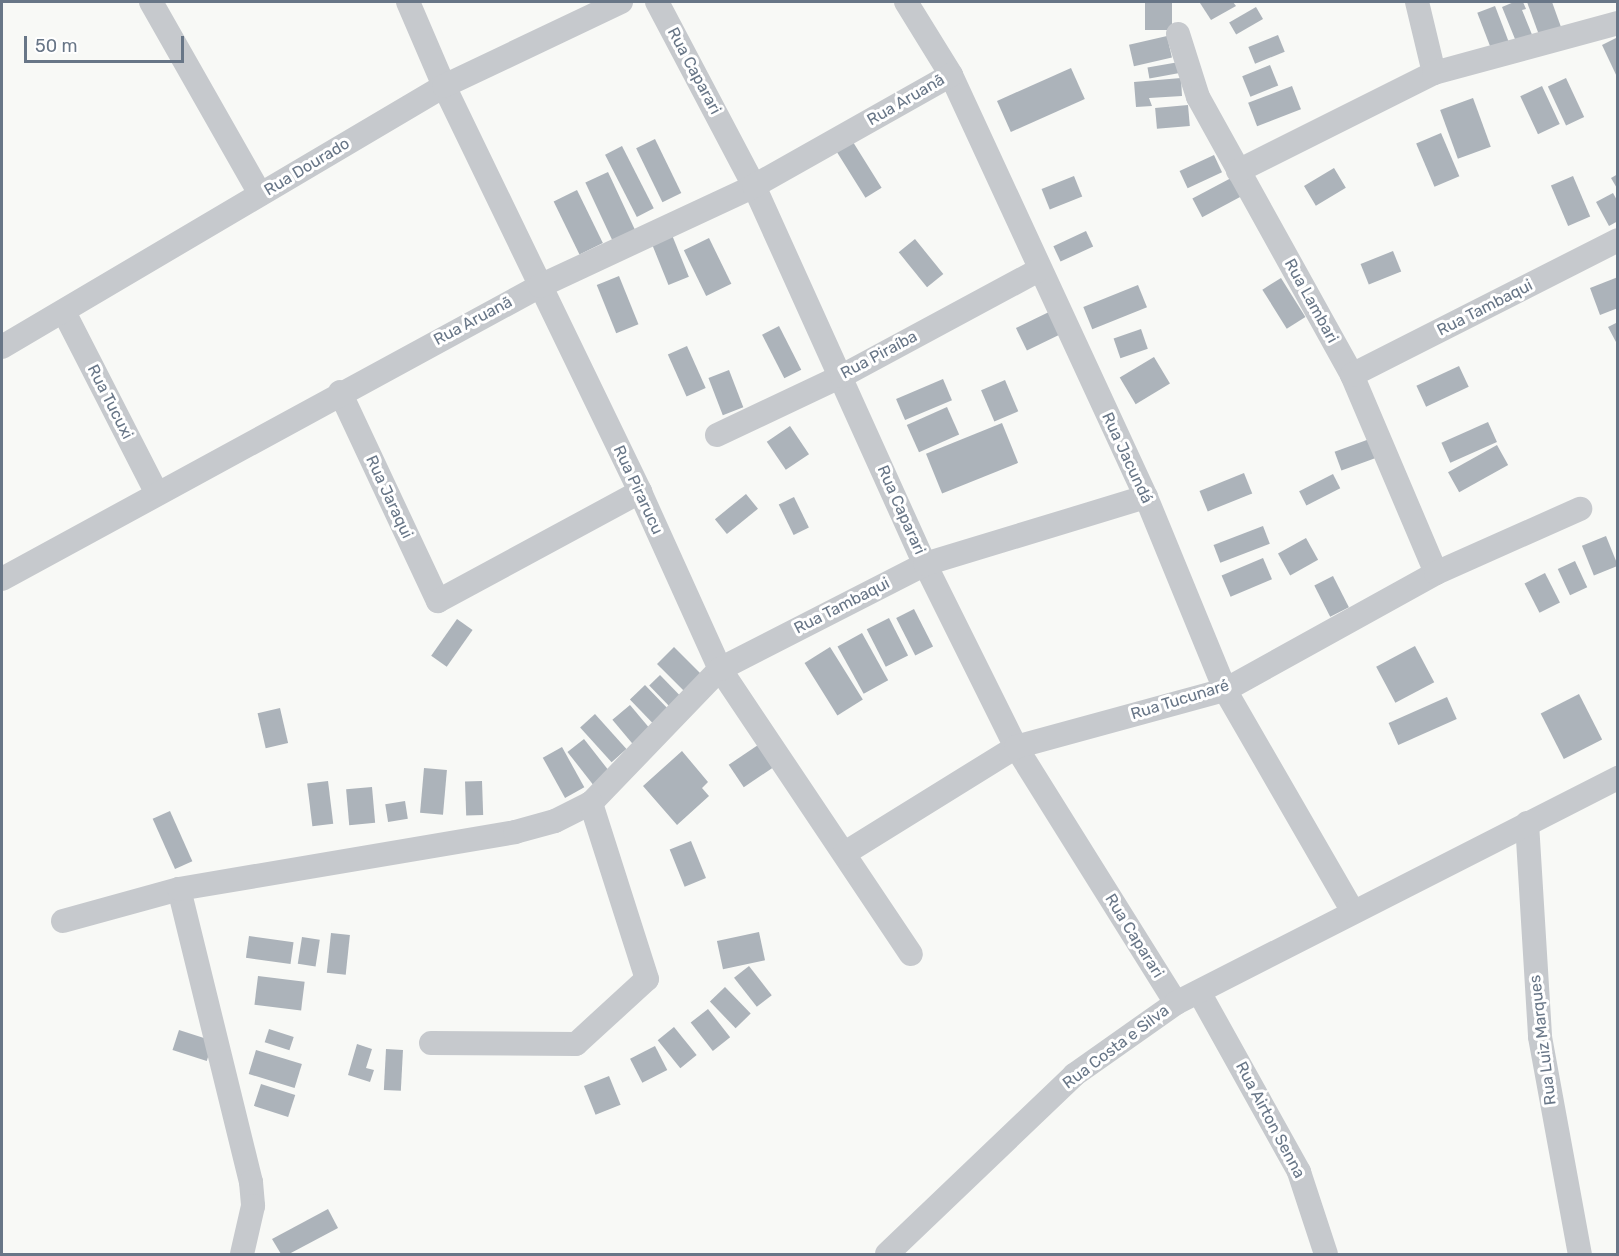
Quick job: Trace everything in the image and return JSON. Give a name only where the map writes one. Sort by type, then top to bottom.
[{"type":"street","points":[[151,2],[260,194]]},
{"type":"street","name":"Rua Pirarucu","points":[[408,2],[444,86],[640,492],[720,669],[911,954]]},
{"type":"street","name":"Rua Dourado","points":[[2,347],[444,86],[621,2]]},
{"type":"street","name":"Rua Caparari","points":[[657,2],[754,186],[842,376],[925,564],[1016,747],[1176,1003]]},
{"type":"street","name":"Rua Jacundá","points":[[906,2],[951,75],[1039,270],[1146,497],[1225,690],[1353,912]]},
{"type":"street","points":[[1417,2],[1434,73]]},
{"type":"street","points":[[1238,171],[1434,73],[1617,23]]},
{"type":"street","name":"Rua Lambari","points":[[1178,33],[1198,97],[1352,375],[1436,573]]},
{"type":"street","name":"Rua Aruanã","points":[[2,579],[340,392],[540,286],[754,186],[951,75]]},
{"type":"street","name":"Rua Tambaqui","points":[[1352,375],[1617,240]]},
{"type":"street","name":"Rua Piraíba","points":[[717,435],[842,376],[1039,270]]},
{"type":"street","name":"Rua Tucuxi","points":[[64,312],[156,492]]},
{"type":"street","name":"Rua Jaraqui","points":[[340,392],[438,601],[640,492]]},
{"type":"street","name":"Rua Tambaqui","points":[[63,921],[179,889],[515,832],[555,821],[591,802],[720,669],[925,564],[1146,497]]},
{"type":"street","name":"Rua Tucunaré","points":[[845,853],[1016,747],[1225,690],[1436,573],[1580,509]]},
{"type":"street","name":"Rua Costa e Silva","points":[[887,1254],[1074,1075],[1176,1003],[1617,778]]},
{"type":"street","points":[[431,1043],[576,1044],[647,979],[591,802]]},
{"type":"street","name":"Rua Luiz Marques","points":[[1527,823],[1540,1037],[1580,1254]]},
{"type":"street","points":[[179,889],[243,1146],[253,1206],[242,1254]]},
{"type":"street","name":"Rua Airton Senna","points":[[1199,992],[1299,1172],[1326,1254]]},
{"type":"building","points":[[1145,2],[1172,2],[1172,30],[1145,30]]},
{"type":"building","points":[[1233,2],[1236,6],[1211,20],[1200,3]]},
{"type":"building","points":[[1514,2],[1523,2],[1526,9],[1522,10],[1533,37],[1517,44],[1502,7]]},
{"type":"building","points":[[1527,2],[1552,2],[1561,27],[1539,35]]},
{"type":"building","points":[[1495,6],[1510,45],[1492,52],[1477,13]]},
{"type":"building","points":[[1256,7],[1263,19],[1236,35],[1229,22]]},
{"type":"building","points":[[1278,35],[1285,52],[1255,64],[1248,47]]},
{"type":"building","points":[[1167,36],[1172,57],[1134,66],[1129,45]]},
{"type":"building","points":[[1618,37],[1618,79],[1602,45]]},
{"type":"building","points":[[1179,62],[1181,73],[1149,78],[1147,68]]},
{"type":"building","points":[[1270,65],[1278,85],[1250,97],[1242,76]]},
{"type":"building","points":[[1071,68],[1085,99],[1011,132],[997,101]]},
{"type":"building","points":[[1181,78],[1182,96],[1149,98],[1152,106],[1136,107],[1134,82]]},
{"type":"building","points":[[1566,78],[1584,117],[1566,125],[1548,86]]},
{"type":"building","points":[[1292,86],[1301,109],[1257,126],[1248,103]]},
{"type":"building","points":[[1542,86],[1560,124],[1538,134],[1520,96]]},
{"type":"building","points":[[1473,98],[1491,147],[1458,159],[1440,110]]},
{"type":"building","points":[[1188,105],[1190,126],[1157,129],[1155,108]]},
{"type":"building","points":[[1441,133],[1459,176],[1435,187],[1416,144]]},
{"type":"building","points":[[655,139],[681,193],[662,202],[636,148]]},
{"type":"building","points":[[853,142],[882,188],[866,198],[837,152]]},
{"type":"building","points":[[622,146],[654,208],[637,217],[605,155]]},
{"type":"building","points":[[1214,155],[1222,172],[1188,188],[1180,171]]},
{"type":"building","points":[[1334,168],[1346,188],[1316,206],[1304,186]]},
{"type":"building","points":[[608,172],[635,230],[612,241],[585,183]]},
{"type":"building","points":[[1618,174],[1618,190],[1611,178]]},
{"type":"building","points":[[1074,176],[1082,196],[1050,210],[1042,189]]},
{"type":"building","points":[[1573,176],[1590,217],[1568,226],[1551,185]]},
{"type":"building","points":[[1233,177],[1243,196],[1202,217],[1192,199]]},
{"type":"building","points":[[577,190],[603,243],[579,254],[554,201]]},
{"type":"building","points":[[1613,193],[1618,202],[1618,221],[1609,226],[1596,202]]},
{"type":"building","points":[[1086,231],[1093,246],[1061,262],[1053,246]]},
{"type":"building","points":[[672,235],[689,277],[668,285],[652,243]]},
{"type":"building","points":[[709,238],[731,284],[706,296],[684,250]]},
{"type":"building","points":[[915,239],[943,274],[927,287],[899,252]]},
{"type":"building","points":[[1393,251],[1401,271],[1369,285],[1361,264]]},
{"type":"building","points":[[619,276],[638,324],[616,333],[597,285]]},
{"type":"building","points":[[1618,277],[1618,308],[1600,315],[1590,288]]},
{"type":"building","points":[[1281,278],[1305,317],[1287,329],[1262,290]]},
{"type":"building","points":[[1138,285],[1147,307],[1092,329],[1083,307]]},
{"type":"building","points":[[1051,311],[1062,333],[1027,351],[1016,328]]},
{"type":"building","points":[[1618,322],[1618,341],[1616,342],[1608,327]]},
{"type":"building","points":[[779,326],[801,370],[784,378],[762,335]]},
{"type":"building","points":[[1141,329],[1148,349],[1120,358],[1114,338]]},
{"type":"building","points":[[687,346],[706,388],[687,397],[668,355]]},
{"type":"building","points":[[1154,357],[1170,384],[1136,404],[1120,378]]},
{"type":"building","points":[[1459,366],[1469,387],[1426,407],[1416,386]]},
{"type":"building","points":[[729,370],[743,407],[723,415],[708,378]]},
{"type":"building","points":[[943,379],[952,400],[905,420],[896,399]]},
{"type":"building","points":[[1005,380],[1018,411],[994,421],[981,390]]},
{"type":"building","points":[[947,407],[959,434],[919,452],[907,425]]},
{"type":"building","points":[[1488,422],[1497,442],[1450,463],[1441,443]]},
{"type":"building","points":[[1002,423],[1018,463],[942,494],[926,454]]},
{"type":"building","points":[[790,426],[809,454],[786,470],[767,442]]},
{"type":"building","points":[[1375,437],[1382,456],[1341,471],[1335,452]]},
{"type":"building","points":[[1497,445],[1508,465],[1459,492],[1448,472]]},
{"type":"building","points":[[1244,473],[1252,493],[1208,511],[1199,491]]},
{"type":"building","points":[[1333,474],[1340,488],[1306,506],[1299,491]]},
{"type":"building","points":[[746,494],[758,509],[727,534],[715,519]]},
{"type":"building","points":[[794,497],[809,528],[794,535],[779,504]]},
{"type":"building","points":[[1263,526],[1270,544],[1220,563],[1214,545]]},
{"type":"building","points":[[1606,536],[1618,566],[1594,575],[1582,546]]},
{"type":"building","points":[[1306,538],[1318,560],[1290,575],[1278,554]]},
{"type":"building","points":[[1263,558],[1272,579],[1231,597],[1222,576]]},
{"type":"building","points":[[1575,561],[1587,587],[1570,595],[1558,569]]},
{"type":"building","points":[[1545,573],[1560,602],[1539,613],[1525,583]]},
{"type":"building","points":[[1333,576],[1349,607],[1330,617],[1314,586]]},
{"type":"building","points":[[914,609],[933,646],[915,656],[896,618]]},
{"type":"building","points":[[889,618],[908,655],[886,667],[867,629]]},
{"type":"building","points":[[457,619],[473,630],[447,667],[431,656]]},
{"type":"building","points":[[862,633],[888,680],[864,694],[838,647]]},
{"type":"building","points":[[1415,646],[1434,682],[1395,703],[1376,667]]},
{"type":"building","points":[[674,647],[702,675],[685,692],[657,664]]},
{"type":"building","points":[[830,647],[863,700],[837,715],[805,663]]},
{"type":"building","points":[[660,675],[681,697],[670,707],[649,685]]},
{"type":"building","points":[[645,685],[669,710],[654,725],[630,700]]},
{"type":"building","points":[[1579,694],[1602,739],[1564,759],[1541,714]]},
{"type":"building","points":[[1447,697],[1457,719],[1398,745],[1389,723]]},
{"type":"building","points":[[630,705],[652,732],[635,747],[612,720]]},
{"type":"building","points":[[280,708],[288,743],[266,748],[258,713]]},
{"type":"building","points":[[595,714],[626,749],[612,762],[580,727]]},
{"type":"building","points":[[584,739],[610,772],[593,785],[567,752]]},
{"type":"building","points":[[761,743],[776,765],[744,787],[729,765]]},
{"type":"building","points":[[562,747],[584,787],[565,798],[543,758]]},
{"type":"building","points":[[682,751],[708,782],[702,788],[709,796],[677,825],[643,786]]},
{"type":"building","points":[[424,768],[447,770],[443,815],[420,813]]},
{"type":"building","points":[[328,781],[333,824],[312,826],[307,784]]},
{"type":"building","points":[[482,781],[483,815],[466,816],[465,782]]},
{"type":"building","points":[[372,787],[375,823],[349,825],[346,789]]},
{"type":"building","points":[[405,801],[408,819],[388,822],[385,804]]},
{"type":"building","points":[[170,811],[192,861],[175,869],[153,819]]},
{"type":"building","points":[[691,841],[706,878],[685,887],[670,850]]},
{"type":"building","points":[[759,932],[765,960],[723,969],[717,941]]},
{"type":"building","points":[[331,933],[350,935],[346,975],[327,973]]},
{"type":"building","points":[[249,936],[294,942],[291,964],[246,958]]},
{"type":"building","points":[[302,937],[320,940],[316,966],[298,964]]},
{"type":"building","points":[[749,966],[772,995],[757,1007],[734,978]]},
{"type":"building","points":[[258,976],[305,982],[301,1011],[254,1005]]},
{"type":"building","points":[[725,987],[751,1014],[736,1028],[710,1002]]},
{"type":"building","points":[[708,1009],[730,1037],[713,1051],[691,1023]]},
{"type":"building","points":[[674,1027],[697,1055],[680,1068],[658,1040]]},
{"type":"building","points":[[269,1029],[294,1037],[289,1050],[265,1042]]},
{"type":"building","points":[[179,1030],[213,1041],[207,1061],[173,1050]]},
{"type":"building","points":[[357,1044],[372,1049],[366,1068],[374,1070],[370,1082],[348,1075]]},
{"type":"building","points":[[655,1046],[667,1070],[642,1083],[630,1059]]},
{"type":"building","points":[[386,1049],[403,1050],[401,1091],[384,1090]]},
{"type":"building","points":[[256,1050],[302,1064],[295,1088],[249,1074]]},
{"type":"building","points":[[609,1076],[621,1105],[596,1115],[584,1086]]},
{"type":"building","points":[[261,1084],[295,1095],[288,1117],[254,1106]]},
{"type":"building","points":[[328,1209],[338,1228],[289,1254],[281,1254],[272,1239]]}]
